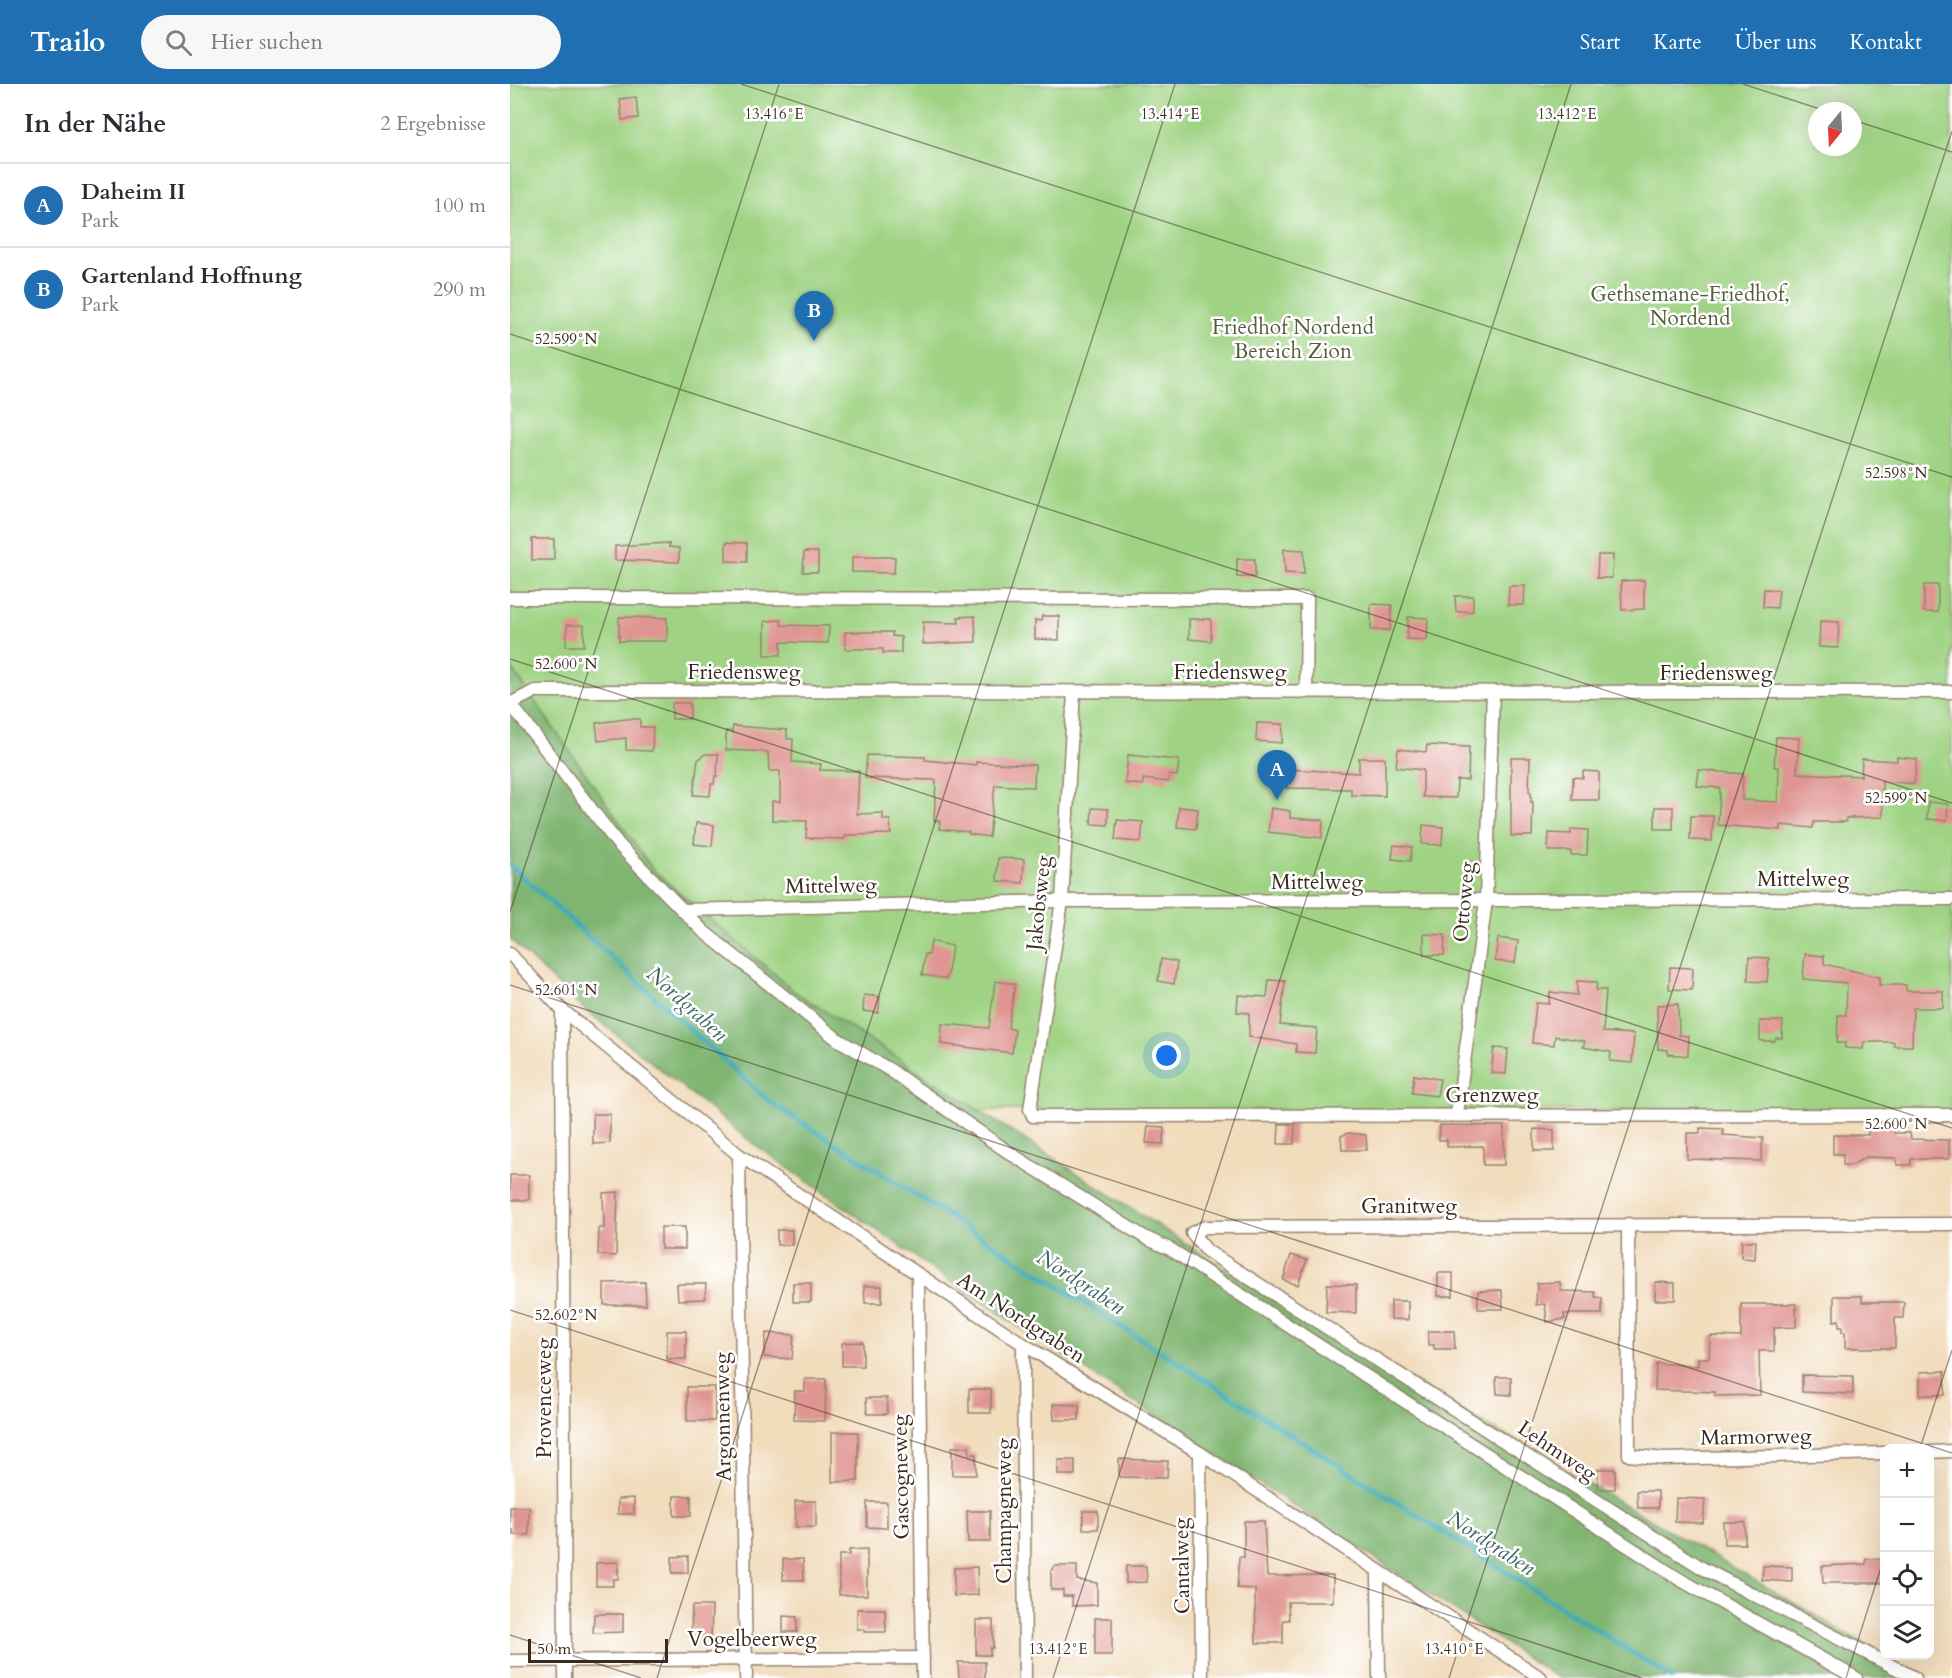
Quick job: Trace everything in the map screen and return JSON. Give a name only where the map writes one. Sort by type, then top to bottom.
[{"type":"lane","points":[[510,598],[1307,599],[1306,692]]},
{"type":"lane","name":"Friedensweg","points":[[510,704],[535,691],[1952,692]]},
{"type":"lane","name":"Jakobsweg","points":[[1033,1116],[1030,1109],[1062,902],[1074,692]]},
{"type":"lane","name":"Ottoweg","points":[[1458,1114],[1486,901],[1493,692]]},
{"type":"lane","points":[[510,704],[618,844],[702,931],[837,1039],[890,1070],[1011,1154],[1146,1238],[1170,1249],[1679,1579],[1856,1678]]},
{"type":"lane","name":"Mittelweg","points":[[682,910],[1062,902],[1952,899]]},
{"type":"lane","name":"Am Nordgraben","points":[[510,954],[562,1010],[739,1155],[1023,1344],[1200,1453],[1540,1678]]},
{"type":"lane","name":"Provenceweg","points":[[562,1010],[565,1678]]},
{"type":"lane","name":"Grenzweg","points":[[1033,1116],[1040,1118],[1458,1114],[1952,1115]]},
{"type":"lane","name":"Argonnenweg","points":[[739,1155],[746,1678]]},
{"type":"lane","name":"Marmorweg","points":[[1628,1224],[1629,1455],[1664,1458],[1880,1453]]},
{"type":"lane","name":"Granitweg","points":[[1192,1233],[1205,1227],[1952,1224]]},
{"type":"lane","name":"Lehmweg","points":[[1192,1233],[1208,1251],[1552,1470],[1611,1512],[1702,1568],[1915,1678]]},
{"type":"lane","name":"Gascogneweg","points":[[918,1275],[923,1678]]},
{"type":"lane","name":"Champagneweg","points":[[1023,1344],[1025,1678]]},
{"type":"lane","points":[[1934,1452],[1952,1451]]},
{"type":"lane","name":"Cantalweg","points":[[1200,1453],[1202,1678]]},
{"type":"lane","points":[[1583,1515],[1611,1512]]},
{"type":"lane","points":[[1378,1572],[1379,1678]]},
{"type":"lane","name":"Vogelbeerweg","points":[[510,1661],[923,1658]]},
{"type":"green space","points":[[510,84],[1952,84],[1952,1111],[978,1110],[795,992],[653,870],[510,666]]},
{"type":"green space","points":[[510,666],[653,870],[795,992],[1294,1313],[1868,1646],[1880,1656],[1880,1660],[1884,1660],[1905,1678],[1558,1678],[957,1286],[754,1144],[573,1000],[510,939]]},
{"type":"building","points":[[636,97],[638,118],[622,120],[620,99]]},
{"type":"building","points":[[532,539],[554,539],[554,560],[532,560]]},
{"type":"building","points":[[726,542],[747,543],[747,562],[726,561]]},
{"type":"building","points":[[669,543],[669,547],[679,548],[679,562],[615,560],[615,546]]},
{"type":"building","points":[[1284,549],[1304,550],[1304,574],[1285,573]]},
{"type":"building","points":[[804,552],[818,552],[818,572],[803,572]]},
{"type":"building","points":[[1598,555],[1613,555],[1612,578],[1597,578]]},
{"type":"building","points":[[852,557],[895,557],[894,573],[852,572]]},
{"type":"building","points":[[1237,559],[1255,559],[1255,577],[1237,577]]},
{"type":"building","points":[[1644,580],[1644,609],[1622,610],[1621,581]]},
{"type":"building","points":[[1924,585],[1938,585],[1938,612],[1924,612]]},
{"type":"building","points":[[1509,586],[1525,586],[1524,605],[1508,605]]},
{"type":"building","points":[[1764,589],[1779,590],[1777,608],[1763,607]]},
{"type":"building","points":[[1455,596],[1473,596],[1473,611],[1456,612]]},
{"type":"building","points":[[1371,604],[1392,605],[1390,630],[1371,630]]},
{"type":"building","points":[[975,616],[976,642],[923,644],[923,622],[959,623],[958,617]]},
{"type":"building","points":[[1042,616],[1059,616],[1059,640],[1035,639],[1035,620],[1041,621]]},
{"type":"building","points":[[619,617],[667,618],[667,641],[619,641]]},
{"type":"building","points":[[1408,617],[1428,618],[1427,640],[1407,639]]},
{"type":"building","points":[[1189,619],[1211,619],[1211,641],[1189,639]]},
{"type":"building","points":[[781,620],[781,625],[829,626],[828,643],[781,642],[781,655],[765,655],[765,621]]},
{"type":"building","points":[[1820,621],[1839,622],[1838,648],[1819,647]]},
{"type":"building","points":[[567,625],[584,625],[584,646],[566,646]]},
{"type":"building","points":[[845,632],[892,632],[892,636],[901,637],[901,653],[883,653],[883,649],[845,649]]},
{"type":"building","points":[[672,703],[690,703],[690,719],[672,719]]},
{"type":"building","points":[[640,719],[640,727],[653,727],[652,751],[626,750],[626,738],[598,741],[596,723]]},
{"type":"building","points":[[1257,723],[1283,724],[1282,743],[1256,741]]},
{"type":"building","points":[[733,726],[787,730],[787,739],[793,739],[792,762],[821,764],[820,770],[859,771],[857,814],[883,813],[883,820],[890,820],[891,834],[847,835],[844,839],[806,838],[807,821],[772,820],[772,801],[780,802],[780,771],[769,771],[768,752],[726,750],[726,731],[732,732]]},
{"type":"building","points":[[1776,737],[1799,738],[1797,773],[1861,776],[1862,759],[1897,761],[1897,757],[1917,759],[1914,784],[1882,781],[1883,817],[1846,818],[1846,822],[1814,822],[1813,828],[1781,825],[1781,830],[1718,825],[1720,788],[1697,786],[1699,770],[1743,774],[1742,800],[1778,802],[1779,767],[1774,767]]},
{"type":"building","points":[[1427,745],[1469,747],[1468,780],[1457,780],[1456,798],[1423,797],[1423,770],[1396,767],[1398,749],[1426,752]]},
{"type":"building","points":[[705,754],[718,754],[717,776],[715,776],[714,784],[711,784],[710,796],[693,795],[698,760]]},
{"type":"building","points":[[867,755],[925,757],[925,760],[976,765],[976,762],[1035,765],[1034,787],[995,785],[989,837],[939,829],[940,821],[934,821],[936,780],[865,778]]},
{"type":"building","points":[[1128,755],[1179,760],[1177,776],[1169,775],[1168,782],[1143,779],[1143,785],[1125,783]]},
{"type":"building","points":[[1359,758],[1385,758],[1385,796],[1351,795],[1351,789],[1286,788],[1288,769],[1359,773]]},
{"type":"building","points":[[1511,758],[1530,758],[1529,792],[1531,792],[1531,802],[1533,802],[1532,836],[1511,836]]},
{"type":"building","points":[[1583,771],[1599,772],[1599,800],[1572,800],[1573,777],[1583,778]]},
{"type":"building","points":[[1928,802],[1948,804],[1947,821],[1927,819]]},
{"type":"building","points":[[1179,807],[1198,809],[1196,829],[1177,827]]},
{"type":"building","points":[[1655,807],[1673,807],[1673,829],[1655,829]]},
{"type":"building","points":[[1092,808],[1108,809],[1108,825],[1091,824]]},
{"type":"building","points":[[1271,808],[1290,811],[1290,818],[1323,820],[1322,838],[1268,832]]},
{"type":"building","points":[[1691,816],[1713,816],[1712,841],[1690,840]]},
{"type":"building","points":[[1117,820],[1143,822],[1141,842],[1115,840]]},
{"type":"building","points":[[696,823],[714,825],[712,846],[694,844]]},
{"type":"building","points":[[1423,825],[1443,827],[1442,845],[1422,844]]},
{"type":"building","points":[[1571,829],[1588,830],[1587,855],[1571,855],[1571,851],[1548,851],[1549,833],[1571,834]]},
{"type":"building","points":[[1394,845],[1412,847],[1410,861],[1392,859]]},
{"type":"building","points":[[998,858],[1024,859],[1023,883],[997,881]]},
{"type":"building","points":[[1424,934],[1445,935],[1444,955],[1424,955]]},
{"type":"building","points":[[1498,938],[1518,941],[1515,963],[1495,961]]},
{"type":"building","points":[[931,941],[952,946],[947,979],[922,975],[925,954],[929,955]]},
{"type":"building","points":[[1805,954],[1824,956],[1824,964],[1880,977],[1879,985],[1906,985],[1906,991],[1943,991],[1943,1008],[1913,1008],[1912,1046],[1894,1046],[1894,1042],[1864,1042],[1863,1049],[1845,1048],[1845,1043],[1837,1043],[1838,1015],[1846,1015],[1847,983],[1803,979]]},
{"type":"building","points":[[1749,957],[1769,958],[1767,982],[1748,981]]},
{"type":"building","points":[[1161,959],[1177,962],[1174,984],[1158,981]]},
{"type":"building","points":[[1670,967],[1693,968],[1692,990],[1669,989]]},
{"type":"building","points":[[1269,980],[1285,981],[1280,1025],[1317,1028],[1315,1053],[1296,1052],[1296,1044],[1249,1037],[1249,1013],[1237,1012],[1238,995],[1267,997]]},
{"type":"building","points":[[995,981],[1015,984],[1008,1028],[1015,1030],[1012,1053],[941,1044],[942,1024],[989,1028]]},
{"type":"building","points":[[1577,981],[1597,982],[1596,990],[1606,990],[1603,1032],[1634,1034],[1632,1063],[1610,1061],[1611,1052],[1583,1047],[1585,1041],[1555,1036],[1554,1045],[1532,1043],[1536,1003],[1549,1004],[1550,992],[1577,995]]},
{"type":"building","points":[[864,995],[880,997],[878,1013],[863,1011]]},
{"type":"building","points":[[1678,1004],[1679,1035],[1689,1036],[1688,1056],[1668,1054],[1668,1050],[1658,1049],[1657,1005]]},
{"type":"building","points":[[1760,1021],[1783,1021],[1782,1038],[1776,1038],[1775,1041],[1760,1041]]},
{"type":"building","points":[[1494,1048],[1508,1049],[1506,1074],[1491,1073]]},
{"type":"building","points":[[1414,1075],[1440,1079],[1437,1096],[1412,1093]]},
{"type":"building","points":[[593,1114],[610,1114],[610,1143],[593,1144]]},
{"type":"building","points":[[1868,1123],[1894,1123],[1894,1133],[1910,1133],[1911,1139],[1949,1140],[1949,1159],[1911,1159],[1911,1165],[1897,1165],[1896,1158],[1866,1157],[1852,1165],[1843,1165],[1843,1154],[1833,1154],[1833,1135],[1868,1135]]},
{"type":"building","points":[[1279,1124],[1295,1124],[1294,1144],[1278,1144]]},
{"type":"building","points":[[1440,1125],[1504,1126],[1504,1165],[1483,1165],[1483,1146],[1447,1147],[1447,1140],[1439,1140]]},
{"type":"building","points":[[1148,1126],[1164,1127],[1163,1144],[1146,1143]]},
{"type":"building","points":[[1700,1128],[1723,1129],[1723,1135],[1763,1138],[1761,1161],[1687,1159],[1687,1133],[1700,1133]]},
{"type":"building","points":[[1534,1129],[1554,1130],[1554,1151],[1534,1151]]},
{"type":"building","points":[[1348,1133],[1366,1135],[1367,1150],[1342,1150],[1341,1136]]},
{"type":"building","points":[[510,1175],[529,1175],[529,1200],[510,1200]]},
{"type":"building","points":[[618,1192],[616,1256],[598,1255],[599,1228],[604,1228],[603,1193]]},
{"type":"building","points":[[661,1227],[685,1227],[685,1249],[661,1249]]},
{"type":"building","points":[[777,1230],[792,1230],[792,1245],[777,1245]]},
{"type":"building","points":[[1742,1241],[1756,1241],[1755,1259],[1741,1258]]},
{"type":"building","points":[[1291,1255],[1307,1260],[1298,1285],[1283,1280]]},
{"type":"building","points":[[1438,1273],[1453,1273],[1453,1296],[1438,1296]]},
{"type":"building","points":[[645,1282],[646,1305],[604,1305],[604,1283]]},
{"type":"building","points":[[1560,1282],[1561,1291],[1595,1292],[1595,1297],[1602,1298],[1602,1314],[1564,1314],[1565,1319],[1547,1322],[1545,1304],[1536,1305],[1537,1283]]},
{"type":"building","points":[[1655,1282],[1675,1283],[1675,1300],[1655,1300]]},
{"type":"building","points":[[793,1283],[811,1283],[811,1302],[793,1302]]},
{"type":"building","points":[[677,1284],[706,1284],[705,1299],[678,1300]]},
{"type":"building","points":[[1327,1284],[1356,1285],[1356,1313],[1326,1312]]},
{"type":"building","points":[[864,1286],[882,1286],[882,1303],[865,1303]]},
{"type":"building","points":[[1502,1290],[1503,1309],[1478,1309],[1478,1291]]},
{"type":"building","points":[[1834,1296],[1862,1296],[1862,1302],[1904,1302],[1903,1318],[1895,1318],[1895,1348],[1845,1348],[1845,1332],[1842,1332],[1842,1327],[1839,1327],[1839,1320],[1834,1321]]},
{"type":"building","points":[[1391,1301],[1408,1301],[1408,1320],[1391,1319]]},
{"type":"building","points":[[1741,1304],[1796,1304],[1796,1327],[1774,1328],[1774,1351],[1759,1351],[1760,1395],[1715,1396],[1715,1392],[1655,1390],[1656,1363],[1698,1366],[1698,1358],[1709,1358],[1710,1336],[1741,1337]]},
{"type":"building","points":[[667,1331],[686,1331],[686,1359],[667,1359]]},
{"type":"building","points":[[1428,1331],[1454,1331],[1455,1349],[1434,1349],[1434,1345],[1428,1345]]},
{"type":"building","points":[[766,1333],[794,1335],[792,1359],[764,1357]]},
{"type":"building","points":[[863,1342],[863,1366],[842,1366],[842,1343]]},
{"type":"building","points":[[1945,1371],[1945,1395],[1920,1395],[1920,1372]]},
{"type":"building","points":[[1802,1375],[1853,1376],[1853,1394],[1802,1392]]},
{"type":"building","points":[[1496,1377],[1511,1377],[1511,1395],[1497,1394]]},
{"type":"building","points":[[805,1379],[826,1379],[825,1421],[794,1420],[795,1391],[805,1391]]},
{"type":"building","points":[[687,1387],[715,1387],[715,1421],[687,1421]]},
{"type":"building","points":[[969,1389],[991,1389],[991,1413],[969,1413]]},
{"type":"building","points":[[866,1398],[887,1398],[887,1414],[867,1414]]},
{"type":"building","points":[[1053,1404],[1079,1405],[1079,1420],[1054,1420]]},
{"type":"building","points":[[832,1432],[858,1432],[858,1481],[832,1482]]},
{"type":"building","points":[[952,1447],[969,1447],[970,1454],[976,1454],[976,1475],[952,1475]]},
{"type":"building","points":[[1119,1459],[1168,1461],[1167,1478],[1119,1477]]},
{"type":"building","points":[[1058,1460],[1075,1460],[1075,1475],[1058,1475]]},
{"type":"building","points":[[1598,1469],[1615,1469],[1615,1489],[1598,1489]]},
{"type":"building","points":[[1637,1491],[1658,1491],[1658,1508],[1638,1508]]},
{"type":"building","points":[[674,1496],[691,1496],[691,1516],[674,1516]]},
{"type":"building","points":[[634,1498],[634,1514],[618,1514],[618,1499]]},
{"type":"building","points":[[1676,1498],[1705,1499],[1703,1523],[1675,1522]]},
{"type":"building","points":[[795,1501],[816,1501],[816,1527],[796,1527]]},
{"type":"building","points":[[867,1502],[887,1502],[887,1528],[867,1527]]},
{"type":"building","points":[[510,1507],[529,1507],[529,1535],[513,1535],[513,1530],[510,1530]]},
{"type":"building","points":[[967,1511],[990,1511],[990,1542],[968,1542]]},
{"type":"building","points":[[1083,1511],[1098,1511],[1098,1529],[1083,1529]]},
{"type":"building","points":[[1244,1521],[1264,1521],[1267,1576],[1333,1575],[1333,1602],[1288,1602],[1289,1620],[1283,1620],[1283,1643],[1256,1643],[1255,1589],[1237,1588],[1239,1557],[1244,1557]]},
{"type":"building","points":[[1723,1522],[1745,1522],[1745,1544],[1724,1544]]},
{"type":"building","points":[[867,1549],[867,1595],[839,1595],[839,1555],[849,1555],[849,1550]]},
{"type":"building","points":[[688,1556],[688,1573],[672,1573],[672,1557]]},
{"type":"building","points":[[783,1559],[803,1559],[804,1580],[783,1580]]},
{"type":"building","points":[[1866,1559],[1880,1559],[1880,1583],[1823,1583],[1822,1566],[1866,1564]]},
{"type":"building","points":[[618,1562],[618,1579],[613,1579],[613,1586],[596,1586],[596,1563]]},
{"type":"building","points":[[1055,1566],[1077,1566],[1077,1580],[1097,1583],[1097,1605],[1072,1606],[1072,1596],[1063,1596],[1063,1590],[1051,1590],[1051,1571]]},
{"type":"building","points":[[1126,1566],[1146,1566],[1147,1582],[1126,1583]]},
{"type":"building","points":[[1763,1566],[1792,1567],[1792,1582],[1762,1580]]},
{"type":"building","points":[[977,1567],[978,1595],[954,1596],[954,1568]]},
{"type":"building","points":[[692,1606],[712,1606],[711,1640],[691,1639]]},
{"type":"building","points":[[857,1609],[885,1609],[886,1632],[864,1632],[864,1629],[857,1629]]},
{"type":"building","points":[[594,1614],[623,1614],[623,1632],[593,1633]]},
{"type":"building","points":[[783,1616],[797,1617],[797,1632],[783,1632]]},
{"type":"building","points":[[1095,1618],[1112,1618],[1112,1655],[1095,1655]]},
{"type":"building","points":[[976,1620],[993,1620],[993,1648],[990,1648],[990,1655],[976,1655]]},
{"type":"building","points":[[958,1662],[985,1662],[985,1678],[959,1678]]},
{"type":"waterway","name":"Nordgraben","points":[[510,865],[770,1102],[1672,1678]]},
{"type":"place","name":"Gartenland Hoffnung","points":[[814,341]]},
{"type":"place","name":"Daheim II","points":[[1277,800]]},
{"type":"park label","name":"Gethsemane-Friedhof, Nordend","points":[[1690,306]]},
{"type":"park label","name":"Friedhof Nordend Bereich Zion","points":[[1293,339]]}]
